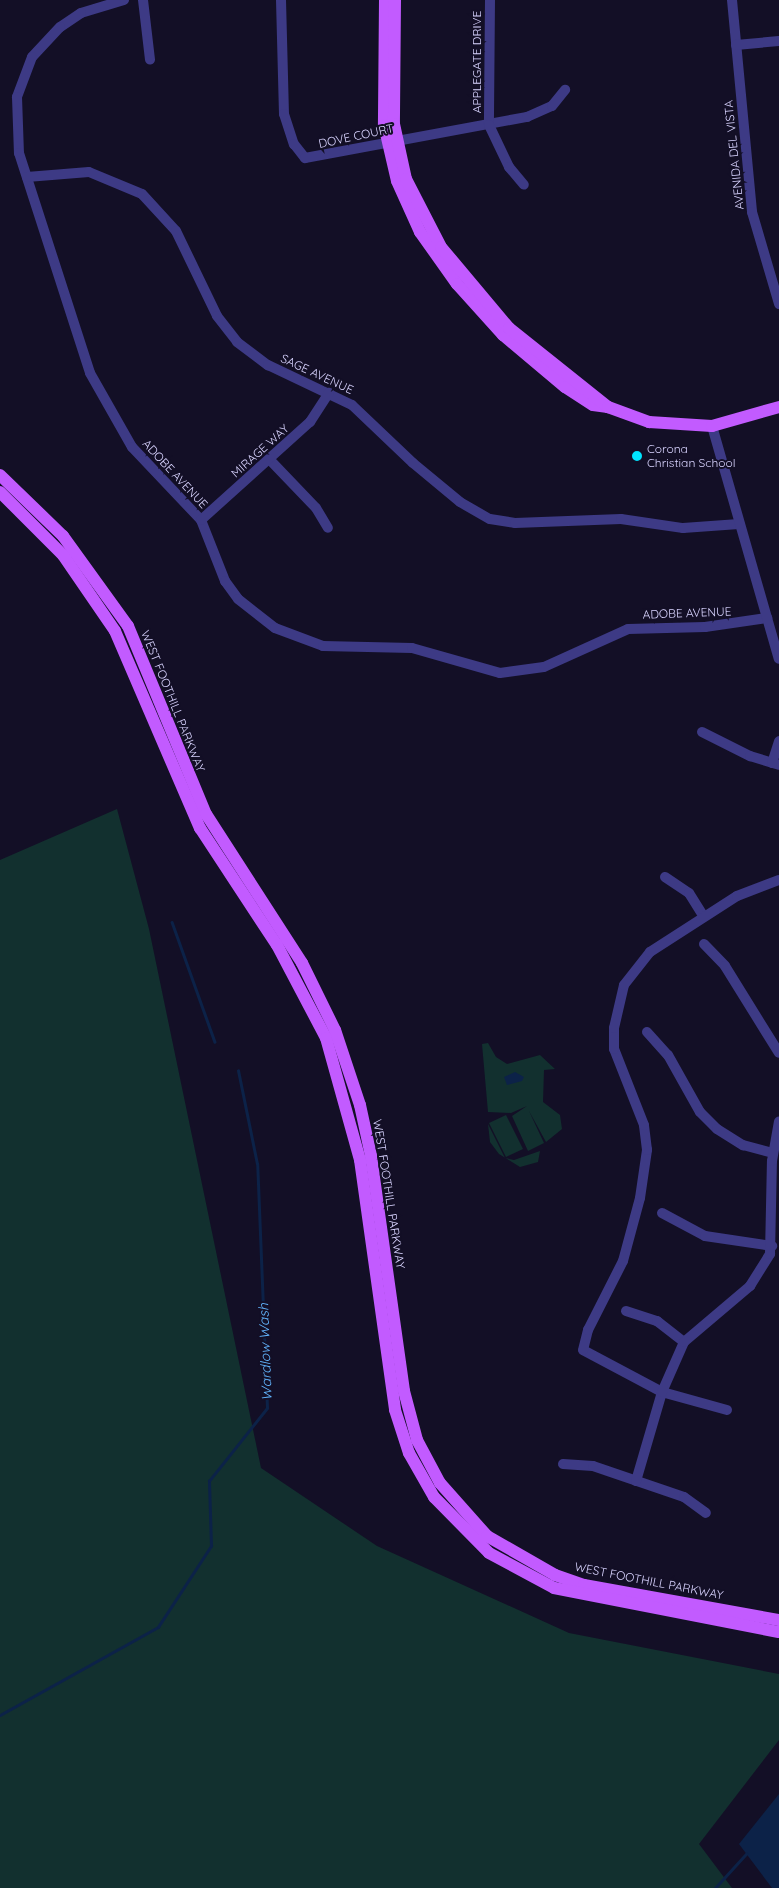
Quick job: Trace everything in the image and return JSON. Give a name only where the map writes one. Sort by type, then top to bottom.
[{"type":"main road","points":[[386,0],[383,91],[393,141],[416,205],[464,278],[509,328],[608,406],[649,422],[712,426],[779,407]]},
{"type":"main road","points":[[393,141],[395,0]]},
{"type":"main road","name":"WEST FOOTHILL PARKWAY","points":[[0,475],[63,536],[128,626],[206,814],[302,963],[351,1071],[371,1156],[404,1391],[417,1440],[440,1483],[487,1536],[556,1575],[584,1585],[779,1620]]},
{"type":"main road","name":"WEST FOOTHILL PARKWAY","points":[[0,492],[33,522],[83,582],[131,665],[196,820],[296,976],[332,1056],[360,1160],[395,1410],[409,1452],[434,1497],[489,1553],[554,1588],[779,1632]]},
{"type":"street","name":"ADOBE AVENUE","points":[[124,0],[81,13],[60,27],[32,57],[16,114],[27,177],[90,373],[132,447],[200,520],[225,581],[238,600],[275,628],[322,646],[412,648],[479,669],[524,672],[564,660],[628,629],[705,627],[767,618]]},
{"type":"street","points":[[144,0],[150,60]]},
{"type":"street","name":"DOVE COURT","points":[[281,0],[281,92],[294,144],[305,158],[489,125],[552,106],[565,90]]},
{"type":"street","name":"APPLEGATE DRIVE","points":[[489,125],[490,0]]},
{"type":"street","name":"AVENIDA DEL VISTA","points":[[732,0],[752,212],[778,299]]},
{"type":"street","points":[[736,45],[779,41]]},
{"type":"street","points":[[489,125],[509,167],[524,185]]},
{"type":"street","name":"SAGE AVENUE","points":[[27,177],[89,172],[142,194],[176,231],[217,316],[237,342],[268,365],[352,404],[420,469],[490,519],[515,523],[621,519],[683,528],[739,524]]},
{"type":"street","name":"MIRAGE WAY","points":[[200,520],[270,460],[310,422],[329,393]]},
{"type":"street","points":[[712,426],[779,659]]},
{"type":"street","points":[[270,460],[316,508],[328,528]]},
{"type":"street","points":[[702,732],[776,764],[779,741]]},
{"type":"street","points":[[665,877],[689,893],[704,917]]},
{"type":"street","points":[[727,1410],[662,1392],[583,1350],[588,1330],[622,1261],[640,1198],[647,1150],[644,1124],[614,1049],[618,1002],[639,962],[672,934],[744,892],[779,880]]},
{"type":"street","points":[[704,944],[725,966],[779,1053]]},
{"type":"street","points":[[647,1032],[668,1055],[700,1112],[717,1130],[743,1146],[772,1153]]},
{"type":"street","points":[[636,1481],[662,1392],[684,1342],[757,1278],[772,1246],[772,1153],[779,1122]]},
{"type":"street","points":[[662,1213],[704,1236],[772,1246]]},
{"type":"street","points":[[626,1310],[657,1322],[684,1342]]},
{"type":"street","points":[[564,1464],[593,1466],[684,1497],[706,1514]]},
{"type":"green space","points":[[117,809],[149,929],[261,1468],[377,1546],[569,1633],[779,1674],[779,1740],[699,1844],[732,1888],[0,1888],[0,860]]},
{"type":"green space","points":[[488,1043],[496,1057],[507,1064],[540,1055],[555,1069],[544,1070],[543,1102],[560,1115],[562,1129],[546,1142],[529,1111],[544,1143],[528,1151],[512,1116],[527,1106],[511,1113],[488,1112],[482,1044]]},
{"type":"green space","points":[[506,1115],[523,1149],[506,1157],[489,1123]]},
{"type":"green space","points":[[488,1124],[505,1158],[499,1154],[490,1142]]},
{"type":"green space","points":[[540,1151],[538,1162],[520,1167],[506,1158],[514,1160]]},
{"type":"water","points":[[515,1072],[524,1077],[522,1081],[507,1085],[504,1077]]},
{"type":"water","points":[[779,1794],[779,1888],[772,1888],[739,1844]]},
{"type":"waterway","name":"Wardlow Wash","points":[[172,922],[215,1042]]},
{"type":"waterway","name":"Wardlow Wash","points":[[0,1715],[158,1627],[211,1546],[209,1481],[267,1408],[257,1164],[238,1071]]},
{"type":"waterway","points":[[715,1888],[746,1854]]},
{"type":"place","name":"Corona Christian School","points":[[637,456]]}]
